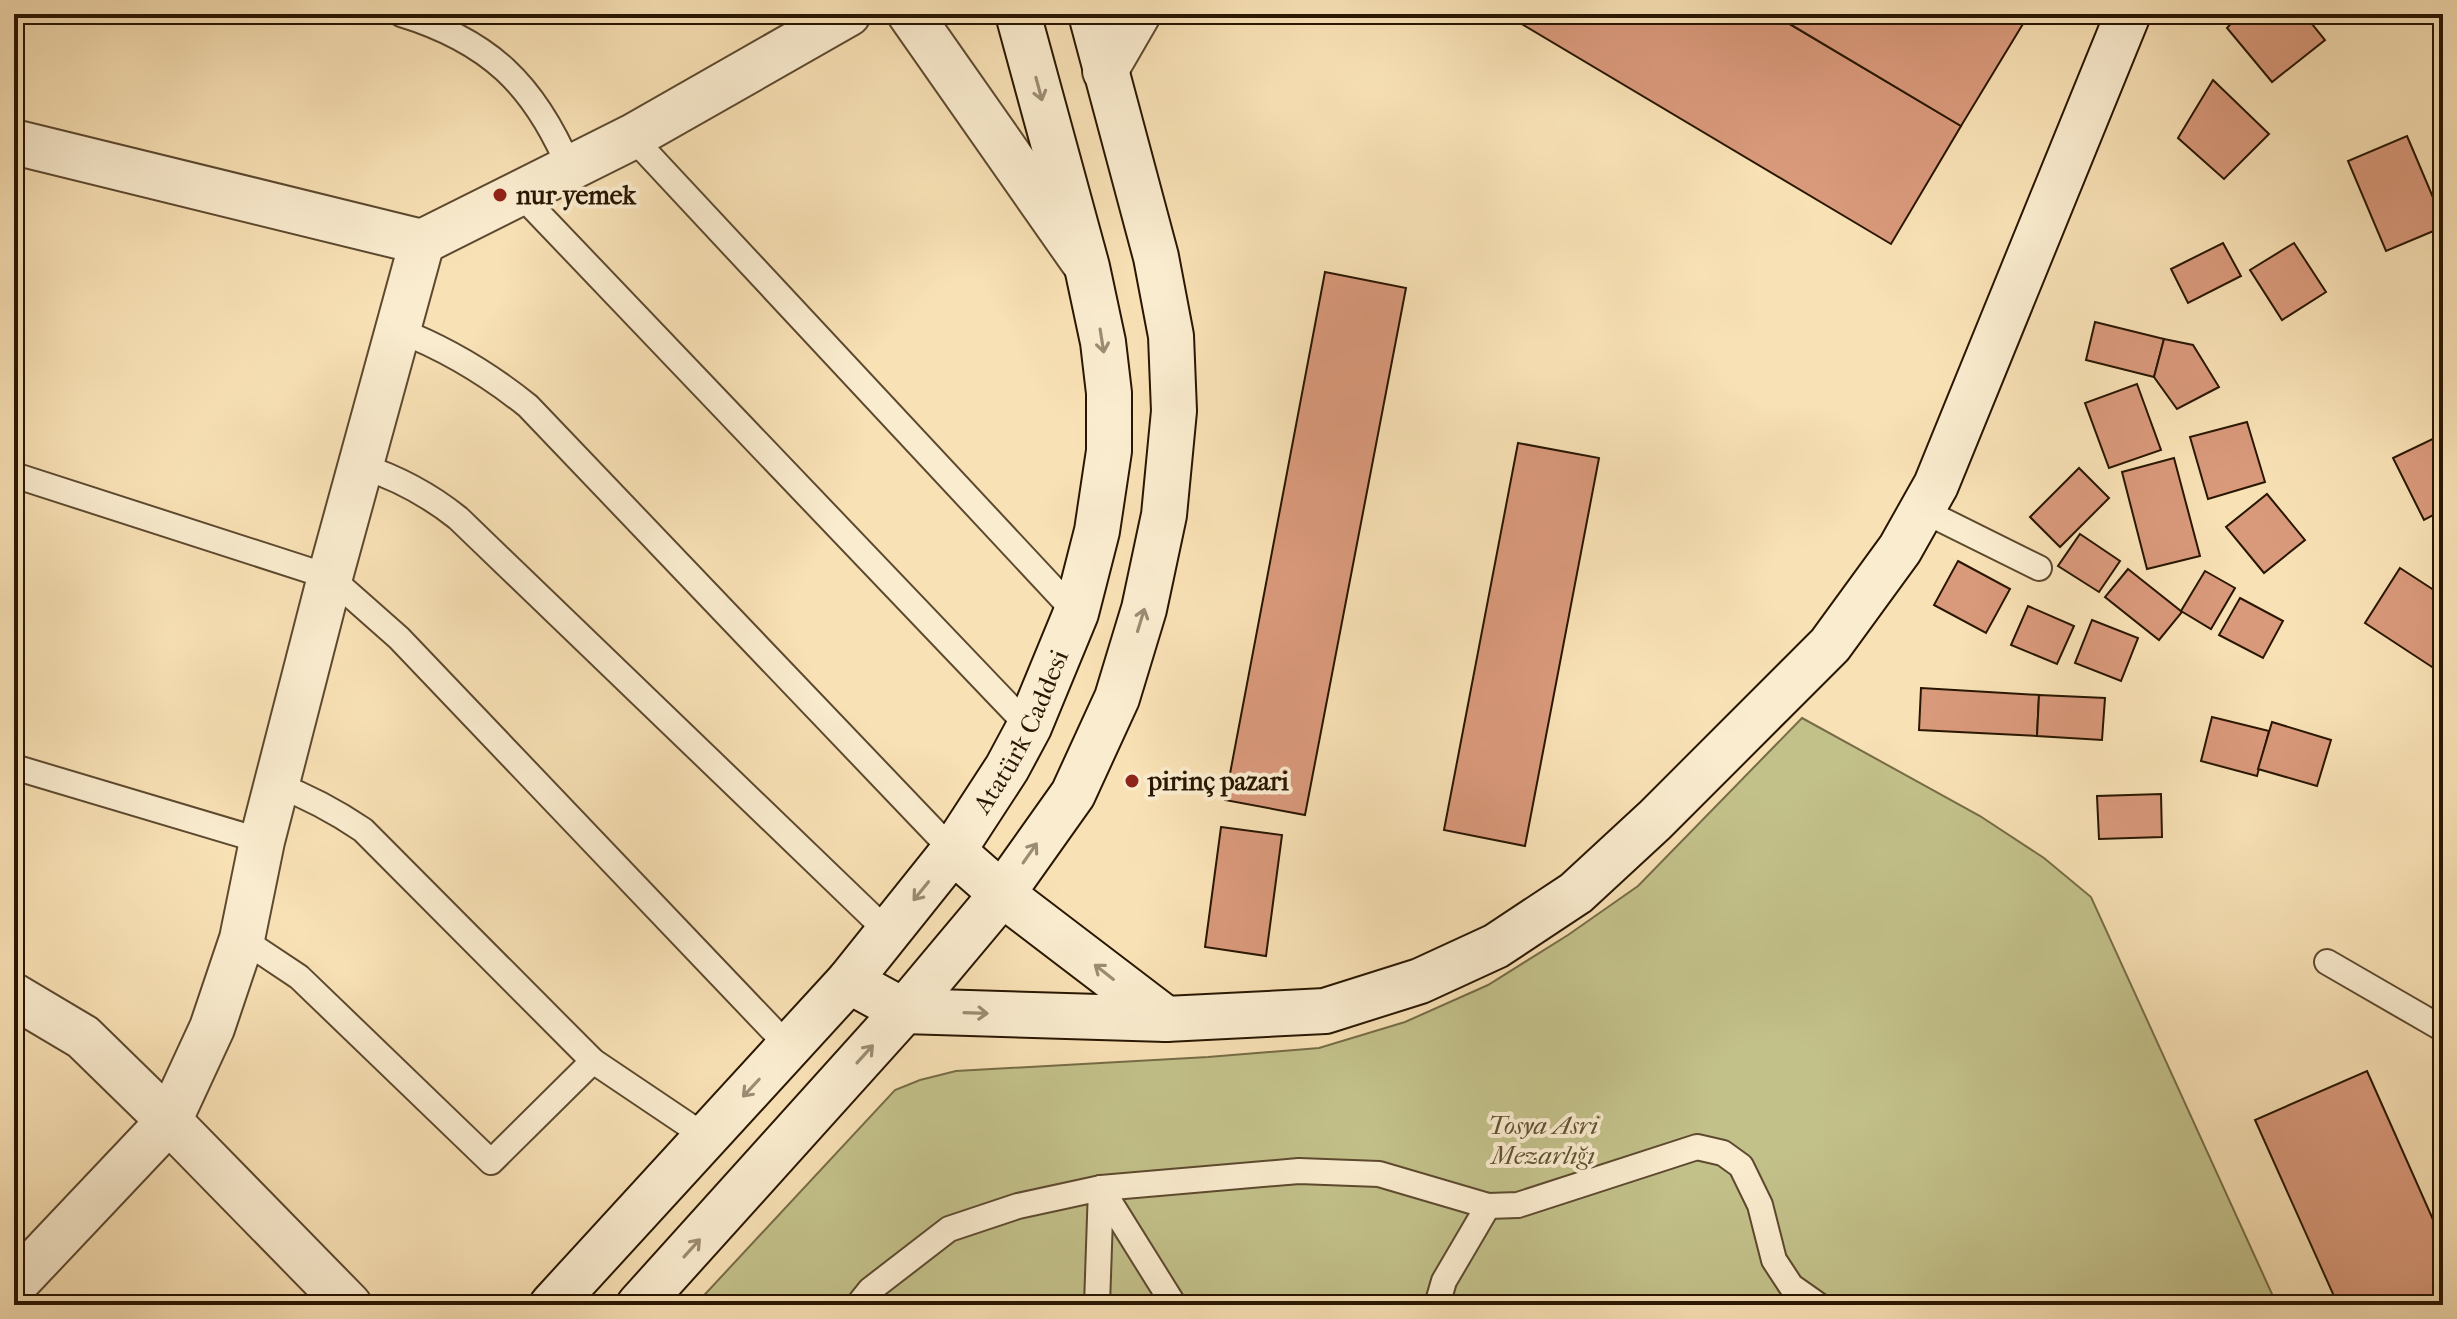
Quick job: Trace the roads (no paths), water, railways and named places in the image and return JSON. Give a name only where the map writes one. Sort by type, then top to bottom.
[{"type":"main road","points":[[14,142],[422,242],[632,137],[848,14]]},
{"type":"main road","points":[[910,14],[1087,267]]},
{"type":"main road","name":"Atatürk Caddesi","points":[[552,1305],[849,981],[953,851],[1007,768],[1029,727],[1076,613],[1097,531],[1109,451],[1109,393],[1103,342],[1087,267],[1018,14]]},
{"type":"main road","points":[[639,1305],[904,1011],[1002,894],[1073,794],[1117,698],[1144,609],[1164,515],[1174,411],[1171,336],[1156,257],[1091,14]]},
{"type":"main road","points":[[1105,71],[1138,14]]},
{"type":"main road","points":[[849,981],[904,1011],[1166,1019],[1325,1011],[1420,981],[1496,946],[1576,893],[1655,820],[1830,645],[1900,549],[1936,485],[2128,14]]},
{"type":"main road","points":[[14,1285],[169,1121],[212,1028],[242,939],[262,841],[330,577],[422,242]]},
{"type":"main road","points":[[953,851],[1002,894],[1166,1019]]},
{"type":"main road","points":[[14,996],[83,1037],[349,1305]]},
{"type":"lane","points":[[401,14],[438,25],[462,37],[506,70],[547,121],[570,169]]},
{"type":"lane","points":[[632,137],[1076,613]]},
{"type":"lane","points":[[520,194],[1029,727]]},
{"type":"lane","points":[[398,330],[463,360],[497,381],[528,406],[953,851]]},
{"type":"lane","points":[[361,466],[406,483],[458,518],[888,932]]},
{"type":"lane","points":[[14,475],[330,577],[399,638],[789,1047]]},
{"type":"lane","points":[[1922,510],[2039,568]]},
{"type":"lane","points":[[14,767],[262,841]]},
{"type":"lane","points":[[277,785],[336,811],[363,830],[593,1061],[706,1137]]},
{"type":"lane","points":[[242,939],[299,977],[491,1162],[593,1061]]},
{"type":"lane","points":[[2327,962],[2443,1029]]},
{"type":"lane","points":[[858,1305],[870,1290],[949,1229],[1018,1206],[1101,1188],[1299,1171],[1379,1174],[1488,1206],[1518,1205],[1697,1147],[1723,1153],[1741,1166],[1760,1205],[1774,1260],[1791,1286],[1818,1305]]},
{"type":"lane","points":[[1097,1305],[1101,1188]]},
{"type":"lane","points":[[1101,1188],[1174,1305]]},
{"type":"lane","points":[[1437,1305],[1444,1281],[1488,1206]]},
{"type":"place","name":"nur yemek","points":[[500,195]]},
{"type":"place","name":"pirinç pazari","points":[[1132,781]]},
{"type":"park label","name":"Tosya Asri Mezarlığı","points":[[1543,1140]]}]
